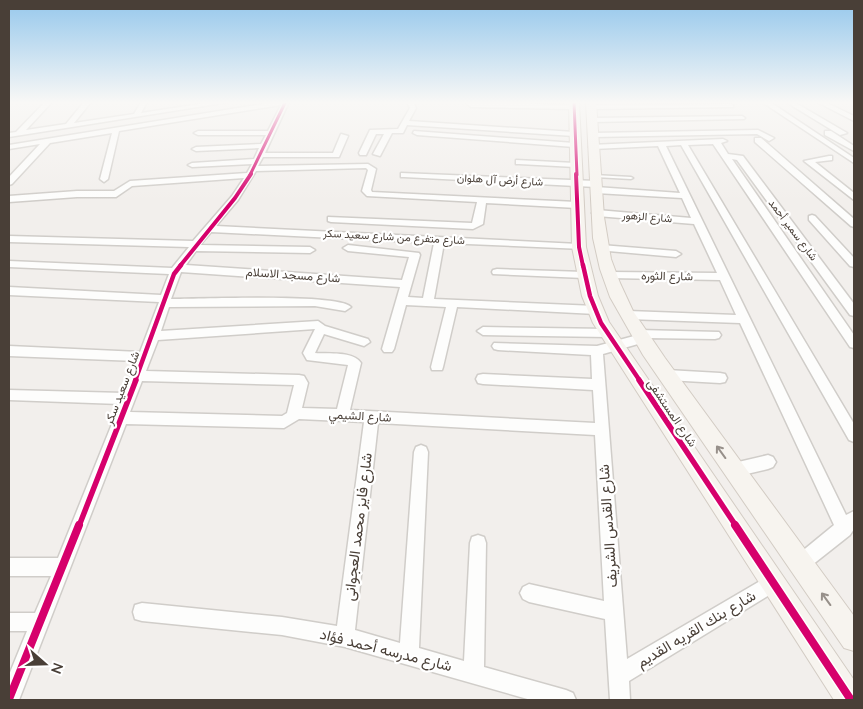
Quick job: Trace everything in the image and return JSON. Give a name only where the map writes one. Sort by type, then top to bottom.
[{"type":"street","points":[[9,147],[78,135]]},
{"type":"street","points":[[104,179],[115,135]]},
{"type":"street","points":[[203,135],[259,157]]},
{"type":"street","name":"شارع سعيد سكر","points":[[9,699],[63,567],[153,336],[176,269],[236,198],[270,135]]},
{"type":"street","points":[[363,154],[371,135]]},
{"type":"street","points":[[377,154],[387,135]]},
{"type":"street","name":"شارع المستشفى","points":[[582,135],[575,174],[579,247],[584,275],[596,310],[612,340],[851,700]]},
{"type":"street","name":"شارع المستشفى","points":[[587,135],[596,183],[601,248],[609,275],[628,315],[666,375],[854,638]]},
{"type":"street","points":[[630,135],[661,144],[769,140],[770,138],[767,135]]},
{"type":"street","points":[[816,135],[854,160]]},
{"type":"street","points":[[831,135],[854,149]]},
{"type":"street","points":[[192,165],[259,157],[336,155],[344,136]]},
{"type":"street","points":[[9,182],[48,140]]},
{"type":"street","points":[[758,140],[854,224]]},
{"type":"street","points":[[716,142],[854,344]]},
{"type":"street","points":[[683,143],[854,436]]},
{"type":"street","points":[[661,144],[744,319],[849,524],[801,563]]},
{"type":"street","points":[[196,149],[259,157],[368,166],[372,169],[366,191],[370,194],[577,205]]},
{"type":"street","name":"شارع سمير أحمد","points":[[726,156],[740,158],[854,312]]},
{"type":"street","points":[[9,199],[77,194],[116,194],[130,184],[259,157]]},
{"type":"street","points":[[829,158],[808,161],[854,197]]},
{"type":"street","points":[[519,162],[575,174]]},
{"type":"street","name":"شارع أرض آل هلوان","points":[[404,175],[575,174],[596,183],[686,196]]},
{"type":"street","points":[[332,218],[473,226],[478,224],[482,200]]},
{"type":"street","name":"شارع الزهور","points":[[597,213],[697,221]]},
{"type":"street","points":[[812,218],[854,264]]},
{"type":"street","name":"شارع متفرع من شارع سعيد سكر","points":[[210,229],[579,247]]},
{"type":"street","points":[[9,239],[77,239],[310,250]]},
{"type":"street","points":[[428,303],[440,239]]},
{"type":"street","points":[[348,248],[415,256],[388,349]]},
{"type":"street","points":[[601,248],[676,254]]},
{"type":"street","name":"شارع مسجد الاسلام","points":[[9,264],[176,269],[408,284]]},
{"type":"street","points":[[497,272],[584,275]]},
{"type":"street","name":"شارع الثوره","points":[[609,275],[724,277]]},
{"type":"street","points":[[808,276],[828,276]]},
{"type":"street","points":[[9,291],[165,301],[315,302],[346,308]]},
{"type":"street","points":[[403,302],[596,310]]},
{"type":"street","points":[[437,367],[452,304]]},
{"type":"street","points":[[628,315],[744,319]]},
{"type":"street","points":[[153,336],[315,325],[321,329],[364,342]]},
{"type":"street","points":[[321,329],[310,354],[311,357],[350,360],[355,363],[342,415]]},
{"type":"street","points":[[482,331],[612,340],[640,336],[714,335]]},
{"type":"street","points":[[498,346],[597,351],[612,340]]},
{"type":"street","points":[[9,351],[144,357]]},
{"type":"street","name":"شارع القدس الشريف","points":[[597,351],[620,700]]},
{"type":"street","points":[[666,375],[720,378]]},
{"type":"street","points":[[137,376],[297,380],[301,383],[293,415]]},
{"type":"street","points":[[483,379],[599,385]]},
{"type":"street","points":[[9,395],[128,400]]},
{"type":"street","name":"شارع الشيمي","points":[[121,418],[284,422],[297,412],[602,429]]},
{"type":"street","name":"شارع فايز محمد العجوانى","points":[[345,637],[372,417]]},
{"type":"street","points":[[409,654],[421,452]]},
{"type":"street","points":[[734,470],[768,462]]},
{"type":"street","points":[[474,674],[478,543]]},
{"type":"street","points":[[9,567],[63,567]]},
{"type":"street","name":"شارع بنك القريه القديم","points":[[618,676],[773,583]]},
{"type":"street","points":[[529,593],[614,612]]},
{"type":"street","name":"شارع مدرسه أحمد فؤاد","points":[[142,612],[282,626],[345,637],[566,700]]},
{"type":"street","points":[[9,622],[40,622]]},
{"type":"lane","points":[[596,183],[631,178]]},
{"type":"cycle path","points":[[9,699],[63,567],[153,336],[174,274],[196,244],[235,198],[250,175],[269,135]]},
{"type":"cycle path","points":[[575,135],[579,247],[590,296],[601,323],[851,700]]}]
